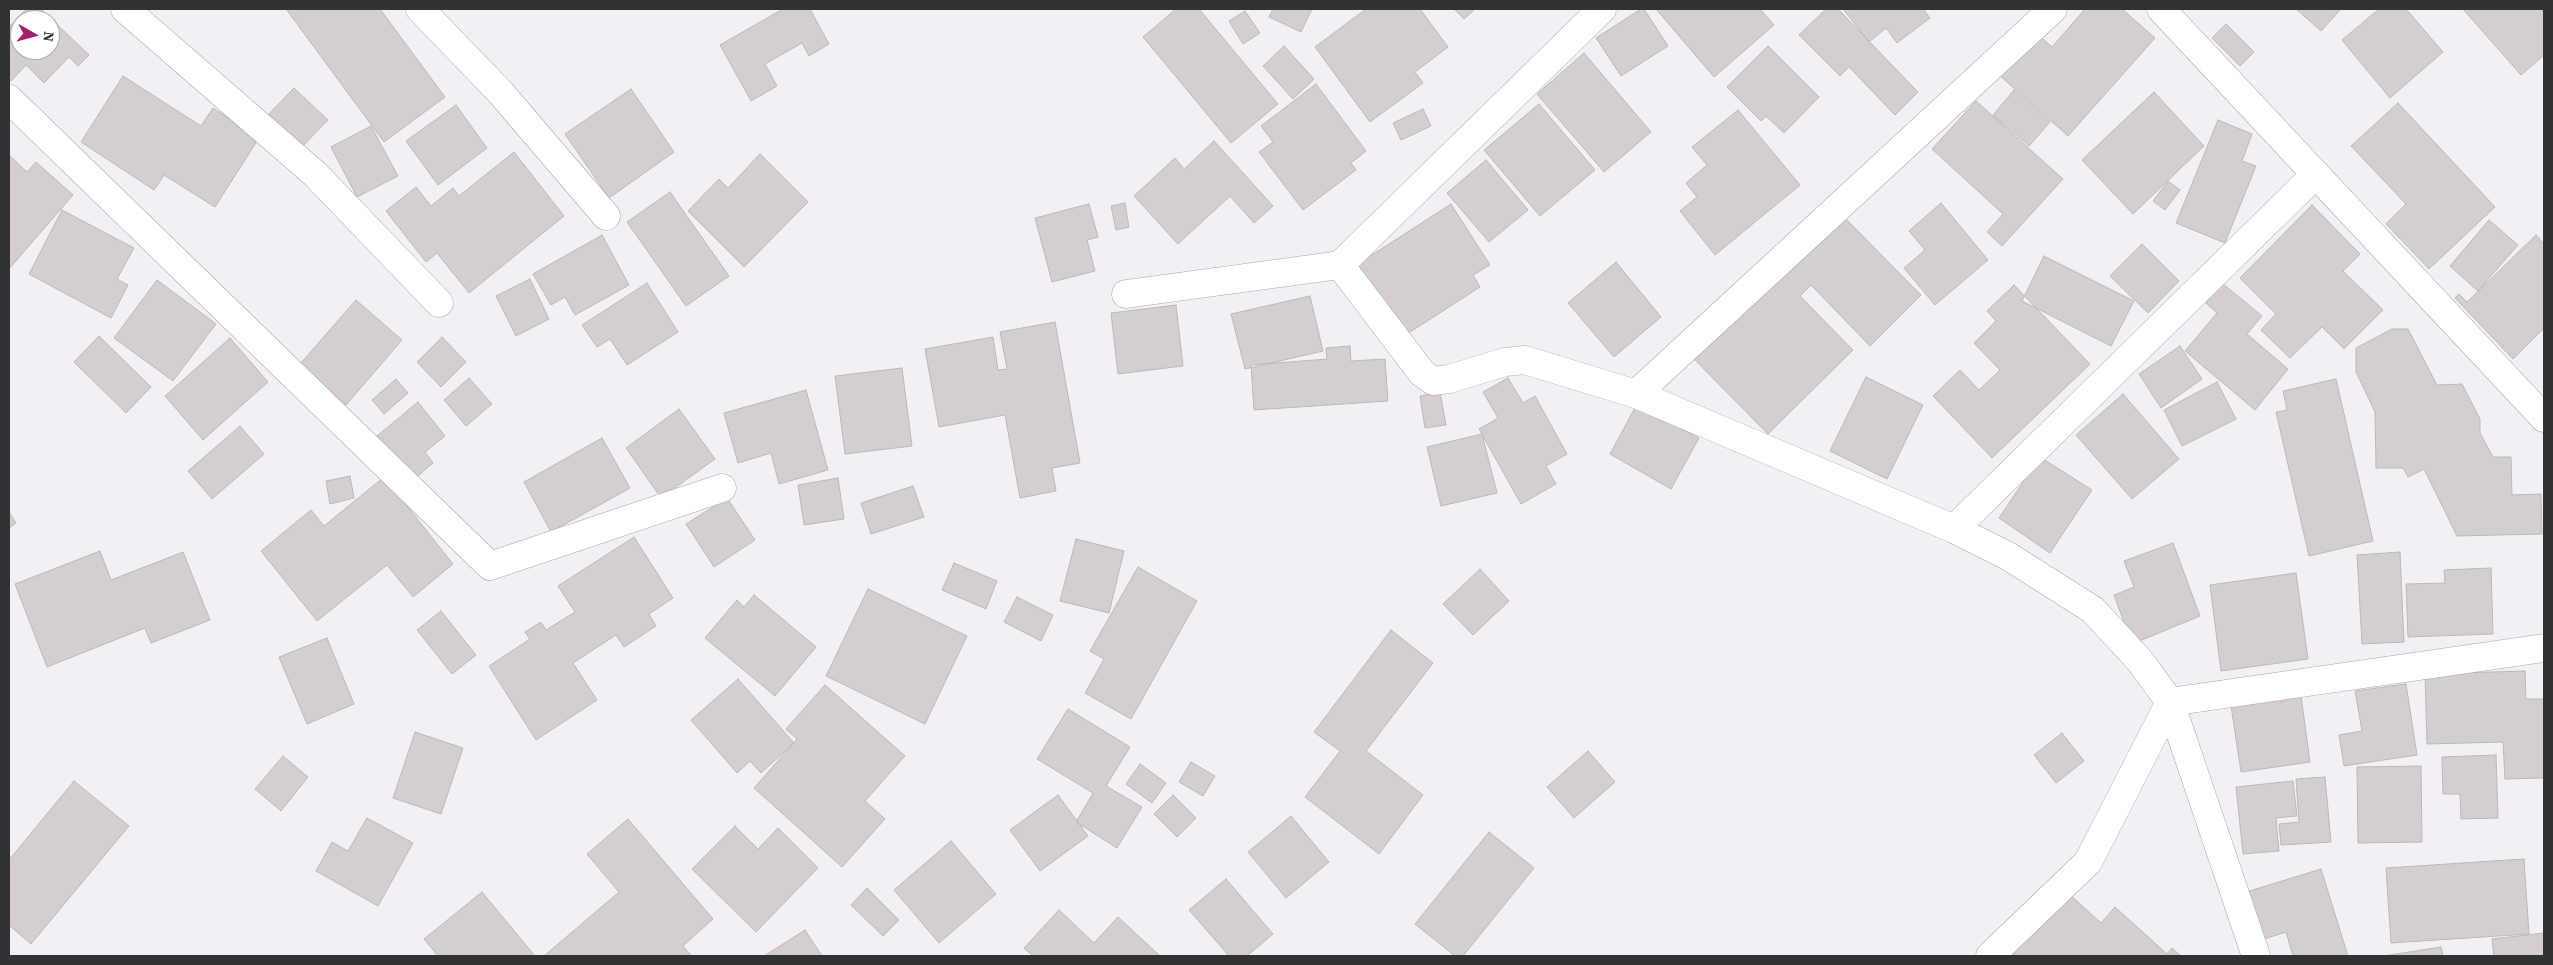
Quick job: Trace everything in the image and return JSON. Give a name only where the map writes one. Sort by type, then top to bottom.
[{"type":"street","points":[[125,9],[315,174],[439,303]]},
{"type":"street","points":[[420,9],[501,93],[606,216]]},
{"type":"street","points":[[1126,294],[1340,265],[1602,9]]},
{"type":"street","points":[[1636,394],[2054,9]]},
{"type":"street","points":[[2161,9],[2544,418]]},
{"type":"street","points":[[9,99],[490,566],[722,488]]},
{"type":"street","points":[[1954,529],[2316,174]]},
{"type":"street","points":[[1340,265],[1422,373],[1433,380],[1450,379],[1505,362],[1525,360],[1636,394],[1954,529],[2008,556],[2093,610],[2140,661],[2170,702],[2256,956]]},
{"type":"street","points":[[2170,702],[2544,648]]},
{"type":"street","points":[[1990,956],[2088,862],[2170,702]]},
{"type":"building","points":[[26,9],[42,10],[25,10]]},
{"type":"building","points":[[286,9],[380,9],[445,97],[384,142]]},
{"type":"building","points":[[783,9],[810,9],[829,44],[809,56],[802,43],[765,64],[777,86],[751,101],[720,45]]},
{"type":"building","points":[[1176,9],[1199,9],[1278,104],[1231,143],[1143,37]]},
{"type":"building","points":[[1273,9],[1312,9],[1301,32],[1269,17]]},
{"type":"building","points":[[1366,9],[1420,9],[1448,47],[1415,72],[1423,83],[1370,122],[1315,47]]},
{"type":"building","points":[[1454,9],[1475,9],[1464,19]]},
{"type":"building","points":[[1641,9],[1644,9],[1668,46],[1621,76],[1596,38]]},
{"type":"building","points":[[1656,9],[1760,9],[1774,25],[1714,77]]},
{"type":"building","points":[[1826,9],[1838,9],[1918,92],[1895,115],[1849,67],[1840,76],[1799,35]]},
{"type":"building","points":[[1843,9],[1923,9],[1930,18],[1897,43],[1886,28],[1869,42]]},
{"type":"building","points":[[2085,9],[2122,9],[2155,38],[2068,136],[1998,74],[2035,32],[2052,47]]},
{"type":"building","points":[[2296,9],[2341,9],[2321,31]]},
{"type":"building","points":[[2379,9],[2406,9],[2443,52],[2390,98],[2342,40]]},
{"type":"building","points":[[2463,9],[2541,9],[2544,13],[2544,55],[2521,75]]},
{"type":"building","points":[[1245,11],[1260,33],[1243,44],[1229,21]]},
{"type":"building","points":[[2226,24],[2254,52],[2240,66],[2212,38]]},
{"type":"building","points":[[10,26],[10,60],[60,60],[60,27],[89,55],[78,66],[69,57],[44,83],[26,65],[11,81],[9,78]]},
{"type":"building","points":[[1284,46],[1314,79],[1293,99],[1263,66]]},
{"type":"building","points":[[1768,46],[1819,97],[1784,133],[1766,116],[1761,121],[1727,87]]},
{"type":"building","points":[[1584,53],[1651,132],[1604,172],[1537,94]]},
{"type":"building","points":[[123,76],[201,126],[213,108],[259,138],[215,207],[164,175],[154,190],[81,142]]},
{"type":"building","points":[[1316,84],[1366,151],[1351,163],[1356,170],[1303,210],[1259,152],[1273,142],[1261,126]]},
{"type":"building","points":[[294,88],[328,120],[295,154],[262,121]]},
{"type":"building","points":[[631,89],[674,152],[609,198],[565,134]]},
{"type":"building","points":[[2014,90],[2050,122],[2029,146],[1993,115]]},
{"type":"building","points":[[2154,92],[2204,146],[2133,214],[2082,160]]},
{"type":"building","points":[[1976,101],[2063,179],[2002,246],[1987,232],[2003,214],[1932,149]]},
{"type":"building","points":[[2398,103],[2495,207],[2429,269],[2386,224],[2406,204],[2351,146]]},
{"type":"building","points":[[1539,104],[1595,170],[1540,216],[1484,150]]},
{"type":"building","points":[[456,105],[487,148],[438,185],[406,141]]},
{"type":"building","points":[[1423,109],[1431,126],[1401,140],[1393,123]]},
{"type":"building","points":[[1738,110],[1800,185],[1715,255],[1680,211],[1697,197],[1686,183],[1707,165],[1692,147]]},
{"type":"building","points":[[2218,120],[2252,134],[2242,161],[2256,166],[2225,243],[2176,223]]},
{"type":"building","points":[[371,126],[398,176],[357,197],[331,147]]},
{"type":"building","points":[[1214,141],[1273,206],[1254,223],[1230,196],[1178,244],[1134,196],[1175,158],[1184,169]]},
{"type":"building","points":[[514,152],[564,216],[469,293],[437,253],[426,262],[386,211],[416,187],[431,206],[453,188],[459,196]]},
{"type":"building","points":[[760,154],[808,202],[744,267],[688,211],[719,179],[728,188]]},
{"type":"building","points":[[9,155],[27,172],[36,162],[73,195],[9,269]]},
{"type":"building","points":[[1486,160],[1528,210],[1489,242],[1447,193]]},
{"type":"building","points":[[2168,181],[2180,190],[2165,210],[2153,201]]},
{"type":"building","points":[[670,192],[729,276],[686,306],[627,222]]},
{"type":"building","points":[[1125,203],[1129,227],[1116,230],[1111,206]]},
{"type":"building","points":[[1941,203],[1988,260],[1935,305],[1904,268],[1925,250],[1909,231]]},
{"type":"building","points":[[1089,204],[1098,237],[1087,240],[1095,271],[1052,282],[1035,218]]},
{"type":"building","points":[[1451,204],[1490,265],[1473,275],[1480,287],[1404,336],[1358,264]]},
{"type":"building","points":[[2312,205],[2360,254],[2343,271],[2383,310],[2344,349],[2322,327],[2290,358],[2261,330],[2276,314],[2240,278]]},
{"type":"building","points":[[62,210],[134,248],[117,279],[128,285],[111,318],[29,274]]},
{"type":"building","points":[[1841,214],[1921,295],[1870,346],[1811,285],[1800,296],[1853,350],[1768,434],[1694,359]]},
{"type":"building","points":[[2489,220],[2518,245],[2478,291],[2450,266]]},
{"type":"building","points":[[602,235],[629,285],[575,315],[565,297],[551,305],[533,274]]},
{"type":"building","points":[[2536,235],[2544,244],[2544,328],[2513,359],[2455,298],[2459,294],[2467,302]]},
{"type":"building","points":[[2142,244],[2179,281],[2148,313],[2110,276]]},
{"type":"building","points":[[2044,256],[2134,301],[2111,346],[2022,301]]},
{"type":"building","points":[[1616,262],[1661,317],[1614,357],[1568,303]]},
{"type":"building","points":[[530,279],[549,319],[516,336],[496,296]]},
{"type":"building","points":[[157,280],[216,324],[173,381],[114,338]]},
{"type":"building","points":[[647,283],[678,332],[627,365],[610,339],[597,347],[582,325]]},
{"type":"building","points":[[2222,283],[2262,316],[2247,334],[2288,369],[2255,410],[2185,351],[2217,313],[2206,303]]},
{"type":"building","points":[[2014,285],[2090,364],[1992,458],[1933,396],[1960,370],[1979,390],[2000,370],[1974,343],[1996,321],[1987,311]]},
{"type":"building","points":[[1310,296],[1323,351],[1245,369],[1231,314]]},
{"type":"building","points":[[356,300],[402,340],[346,405],[300,364]]},
{"type":"building","points":[[1176,305],[1183,366],[1118,374],[1111,313]]},
{"type":"building","points":[[1055,322],[1080,463],[1052,468],[1056,491],[1020,498],[1005,415],[939,427],[925,349],[993,337],[998,370],[1007,369],[1000,332]]},
{"type":"building","points":[[2392,329],[2408,329],[2437,385],[2462,384],[2480,419],[2480,433],[2493,457],[2511,457],[2512,495],[2541,494],[2542,534],[2457,536],[2424,469],[2408,477],[2403,468],[2376,468],[2375,412],[2356,372],[2356,348]]},
{"type":"building","points":[[99,336],[151,387],[126,413],[74,362]]},
{"type":"building","points":[[442,337],[466,362],[441,387],[417,362]]},
{"type":"building","points":[[230,338],[268,382],[203,440],[165,396]]},
{"type":"building","points":[[1350,346],[1351,361],[1385,359],[1388,401],[1254,410],[1251,365],[1327,359],[1326,348]]},
{"type":"building","points":[[2180,346],[2202,379],[2161,408],[2139,374]]},
{"type":"building","points":[[902,368],[912,446],[845,454],[835,376]]},
{"type":"building","points":[[1866,377],[1923,405],[1887,479],[1830,451]]},
{"type":"building","points":[[469,378],[492,404],[466,426],[444,400]]},
{"type":"building","points":[[1508,378],[1523,403],[1535,396],[1567,454],[1546,466],[1556,484],[1521,504],[1479,429],[1498,418],[1483,392]]},
{"type":"building","points":[[396,379],[408,393],[384,414],[372,400]]},
{"type":"building","points":[[2336,379],[2373,541],[2309,556],[2276,412],[2287,410],[2283,391]]},
{"type":"building","points":[[2217,382],[2236,419],[2182,446],[2164,410]]},
{"type":"building","points":[[806,390],[828,470],[779,484],[771,453],[738,463],[724,413]]},
{"type":"building","points":[[1440,392],[1446,425],[1425,428],[1420,396]]},
{"type":"building","points":[[2123,394],[2179,459],[2132,499],[2076,435]]},
{"type":"building","points":[[418,402],[445,436],[425,452],[433,463],[413,480],[377,436]]},
{"type":"building","points":[[1637,404],[1699,438],[1671,489],[1610,454]]},
{"type":"building","points":[[679,409],[715,459],[661,498],[626,448]]},
{"type":"building","points":[[240,426],[264,454],[212,499],[188,471]]},
{"type":"building","points":[[1482,434],[1497,493],[1441,506],[1427,447]]},
{"type":"building","points":[[602,438],[630,488],[551,532],[524,482]]},
{"type":"building","points":[[2040,457],[2092,490],[2050,553],[1999,518]]},
{"type":"building","points":[[350,476],[354,498],[330,504],[326,481]]},
{"type":"building","points":[[384,477],[453,564],[413,597],[387,565],[317,621],[261,551],[311,510],[324,526]]},
{"type":"building","points":[[838,478],[844,519],[804,525],[798,485]]},
{"type":"building","points":[[913,486],[924,517],[871,534],[861,503]]},
{"type":"building","points":[[727,498],[755,540],[714,567],[686,524]]},
{"type":"building","points":[[9,512],[16,523],[9,528]]},
{"type":"building","points":[[634,537],[673,598],[649,614],[656,626],[624,647],[616,635],[573,663],[597,700],[536,740],[489,666],[530,639],[525,632],[541,622],[546,630],[575,612],[558,586]]},
{"type":"building","points":[[1076,539],[1124,551],[1109,613],[1060,601]]},
{"type":"building","points":[[2173,543],[2200,616],[2132,644],[2114,595],[2134,587],[2124,561]]},
{"type":"building","points":[[100,551],[111,580],[183,552],[210,620],[151,643],[145,628],[47,667],[15,584]]},
{"type":"building","points":[[2400,552],[2404,642],[2362,644],[2357,555]]},
{"type":"building","points":[[954,563],[997,581],[986,609],[942,590]]},
{"type":"building","points":[[1138,567],[1197,601],[1131,719],[1085,693],[1104,659],[1090,651]]},
{"type":"building","points":[[2491,568],[2493,634],[2408,637],[2406,584],[2445,583],[2444,570]]},
{"type":"building","points":[[1480,569],[1509,601],[1473,635],[1443,604]]},
{"type":"building","points":[[2296,573],[2308,659],[2221,671],[2210,585]]},
{"type":"building","points":[[868,589],[967,636],[925,724],[826,676]]},
{"type":"building","points":[[754,595],[816,647],[775,696],[705,638],[737,600],[744,607]]},
{"type":"building","points":[[1017,597],[1053,615],[1041,641],[1004,622]]},
{"type":"building","points":[[441,611],[476,655],[452,674],[417,630]]},
{"type":"building","points":[[1391,630],[1433,663],[1366,751],[1423,795],[1379,854],[1305,797],[1340,751],[1314,732]]},
{"type":"building","points":[[327,638],[354,704],[307,724],[279,657]]},
{"type":"building","points":[[2525,671],[2526,699],[2544,699],[2544,778],[2505,779],[2503,742],[2427,744],[2425,674]]},
{"type":"building","points":[[738,679],[794,743],[761,773],[750,761],[737,773],[691,720]]},
{"type":"building","points":[[2406,684],[2417,755],[2344,766],[2339,735],[2362,731],[2355,691]]},
{"type":"building","points":[[825,685],[905,756],[865,801],[885,819],[842,867],[754,788],[797,739],[786,729]]},
{"type":"building","points":[[2300,688],[2310,762],[2241,772],[2230,699]]},
{"type":"building","points":[[1068,709],[1130,747],[1106,786],[1142,807],[1117,848],[1076,822],[1093,793],[1037,759]]},
{"type":"building","points":[[415,732],[463,748],[441,814],[393,798]]},
{"type":"building","points":[[2062,733],[2084,761],[2056,783],[2034,755]]},
{"type":"building","points":[[1588,751],[1615,782],[1574,818],[1547,787]]},
{"type":"building","points":[[2496,755],[2498,818],[2461,819],[2460,794],[2443,794],[2442,757]]},
{"type":"building","points":[[283,756],[308,777],[281,811],[255,789]]},
{"type":"building","points":[[1191,762],[1215,776],[1203,796],[1179,782]]},
{"type":"building","points":[[1140,764],[1166,783],[1152,803],[1126,784]]},
{"type":"building","points":[[2421,766],[2422,842],[2358,843],[2357,767]]},
{"type":"building","points":[[2325,777],[2331,842],[2281,845],[2279,824],[2299,822],[2296,779]]},
{"type":"building","points":[[74,781],[129,826],[31,944],[9,925],[9,860]]},
{"type":"building","points":[[2293,781],[2297,816],[2276,818],[2279,851],[2243,854],[2236,787]]},
{"type":"building","points":[[1058,795],[1088,836],[1040,871],[1010,830]]},
{"type":"building","points":[[1173,795],[1196,818],[1177,837],[1154,814]]},
{"type":"building","points":[[1291,816],[1329,862],[1286,898],[1248,852]]},
{"type":"building","points":[[367,818],[413,843],[378,906],[316,871],[332,842],[348,851]]},
{"type":"building","points":[[628,819],[713,919],[683,946],[692,956],[544,956],[619,892],[587,854]]},
{"type":"building","points":[[735,826],[758,849],[778,828],[818,868],[756,932],[692,869]]},
{"type":"building","points":[[1489,832],[1534,868],[1463,956],[1455,956],[1415,924]]},
{"type":"building","points":[[951,841],[996,894],[939,943],[894,890]]},
{"type":"building","points":[[2524,859],[2529,934],[2391,943],[2386,868]]},
{"type":"building","points":[[2321,869],[2348,956],[2293,956],[2286,932],[2258,941],[2243,893]]},
{"type":"building","points":[[1226,879],[1273,934],[1247,956],[1229,956],[1189,910]]},
{"type":"building","points":[[867,888],[899,920],[883,936],[851,905]]},
{"type":"building","points":[[482,892],[535,956],[438,956],[424,939]]},
{"type":"building","points":[[2069,894],[2101,923],[2115,907],[2167,954],[2172,948],[2181,956],[2012,956]]},
{"type":"building","points":[[1059,910],[1094,943],[1118,917],[1160,956],[1033,956],[1024,948]]},
{"type":"building","points":[[805,930],[822,956],[764,956]]},
{"type":"building","points":[[2544,933],[2544,956],[2494,956],[2492,939]]},
{"type":"building","points":[[2441,947],[2443,956],[2383,956]]}]
